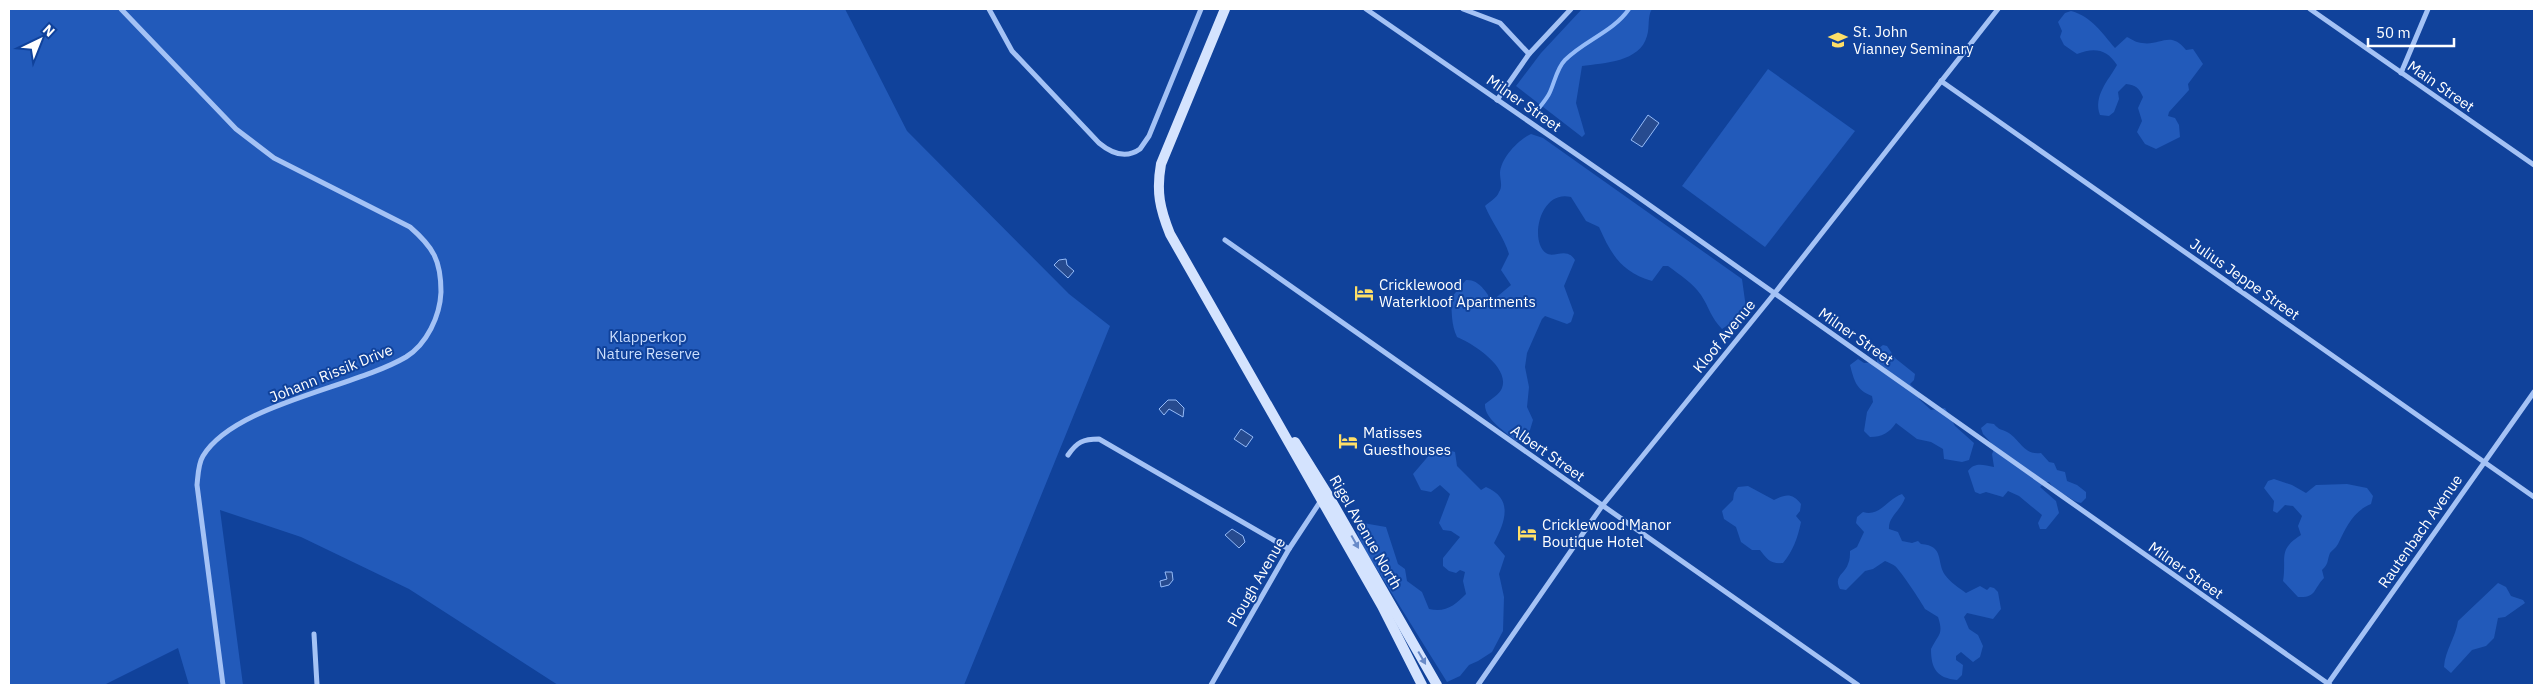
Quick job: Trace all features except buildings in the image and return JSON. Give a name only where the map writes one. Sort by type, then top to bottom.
[{"type":"main road","name":"Rigel Avenue North","points":[[1225,9],[1161,164],[1157,188],[1162,213],[1170,234],[1264,398],[1438,685]]},
{"type":"main road","name":"Rigel Avenue North","points":[[1324,497],[1422,685]]},
{"type":"street","name":"Johann Rissik Drive","points":[[121,9],[236,129],[274,158],[410,227],[428,243],[437,259],[440,274],[441,295],[436,318],[427,336],[406,357],[257,416],[228,430],[202,457],[197,486],[223,685]]},
{"type":"street","points":[[989,9],[1012,51],[1092,136],[1106,149],[1116,154],[1140,149],[1149,136],[1201,9]]},
{"type":"street","name":"Milner Street","points":[[1366,9],[2328,685]]},
{"type":"street","points":[[1463,9],[1500,23],[1529,54]]},
{"type":"street","points":[[1497,100],[1529,54],[1571,9]]},
{"type":"street","name":"Kloof Avenue","points":[[1478,685],[1602,506],[1774,294],[1998,9]]},
{"type":"street","name":"Main Street","points":[[2310,9],[2534,165]]},
{"type":"street","points":[[2401,73],[2428,9]]},
{"type":"street","name":"Julius Jeppe Street","points":[[1942,81],[2534,497]]},
{"type":"street","name":"Albert Street","points":[[1224,240],[1858,685]]},
{"type":"street","name":"Rautenbach Avenue","points":[[2328,685],[2534,392]]},
{"type":"street","points":[[1068,455],[1076,443],[1085,439],[1099,439],[1289,549]]},
{"type":"street","name":"Plough Avenue","points":[[1210,685],[1289,549],[1324,497]]},
{"type":"street","points":[[314,634],[317,685]]},
{"type":"green space","name":"Klapperkop Nature Reserve","points":[[9,9],[845,9],[907,131],[1069,294],[1110,326],[964,685],[558,685],[409,589],[301,537],[220,510],[243,685],[189,685],[178,648],[104,685],[9,685]]},
{"type":"green space","points":[[1582,9],[1652,9],[1647,36],[1643,45],[1637,51],[1620,60],[1582,66],[1576,103],[1585,134],[1582,137],[1516,86],[1541,53]]},
{"type":"green space","points":[[2071,11],[2090,21],[2115,48],[2127,37],[2142,43],[2170,40],[2180,44],[2186,50],[2193,49],[2203,64],[2188,84],[2189,90],[2169,112],[2168,116],[2175,118],[2179,125],[2180,137],[2156,149],[2145,144],[2137,132],[2142,121],[2138,108],[2143,97],[2138,89],[2132,85],[2126,84],[2118,92],[2119,99],[2114,112],[2109,116],[2100,115],[2098,101],[2100,95],[2117,65],[2109,56],[2100,51],[2094,50],[2077,54],[2064,45],[2060,37],[2062,31],[2058,22],[2065,13]]},
{"type":"green space","points":[[1768,69],[1855,131],[1765,247],[1682,186]]},
{"type":"green space","points":[[1531,134],[1543,138],[1742,279],[1746,308],[1734,321],[1722,329],[1715,321],[1698,291],[1682,276],[1668,266],[1663,266],[1652,281],[1632,273],[1618,261],[1599,227],[1586,221],[1571,197],[1560,197],[1552,201],[1545,208],[1540,218],[1538,238],[1541,247],[1546,253],[1553,255],[1564,253],[1575,260],[1564,286],[1574,313],[1571,322],[1567,324],[1545,316],[1542,319],[1527,353],[1525,367],[1529,387],[1527,407],[1533,420],[1530,430],[1521,440],[1516,441],[1496,425],[1488,415],[1485,404],[1501,390],[1503,380],[1495,364],[1488,357],[1480,350],[1457,337],[1453,323],[1451,298],[1466,280],[1471,280],[1478,284],[1485,290],[1492,301],[1511,285],[1501,270],[1509,254],[1485,206],[1497,196],[1500,190],[1500,173],[1503,161],[1516,145]]},
{"type":"green space","points":[[1883,345],[1887,346],[1895,358],[1915,374],[1914,380],[1910,384],[1921,395],[1919,399],[1931,410],[1945,408],[1955,426],[1974,443],[1969,460],[1962,462],[1944,459],[1943,449],[1931,442],[1917,439],[1896,423],[1888,432],[1878,436],[1870,437],[1864,431],[1867,412],[1873,402],[1872,396],[1859,388],[1854,380],[1850,365],[1858,359],[1864,363],[1877,362],[1879,348]]},
{"type":"green space","points":[[1987,423],[1994,424],[2007,432],[2030,452],[2041,453],[2049,462],[2054,463],[2057,470],[2065,472],[2067,481],[2077,485],[2086,492],[2086,498],[2081,503],[2078,502],[2057,492],[2049,482],[2045,482],[2040,487],[2056,501],[2059,513],[2046,529],[2040,529],[2038,523],[2042,515],[2019,496],[2008,491],[2003,497],[1986,492],[1980,494],[1975,492],[1968,471],[1976,465],[1994,467],[1992,454],[1995,447],[1983,434],[1981,428]]},
{"type":"green space","points":[[1444,449],[1455,452],[1457,466],[1481,490],[1486,487],[1501,498],[1505,512],[1494,543],[1505,556],[1499,574],[1504,597],[1503,631],[1492,652],[1469,665],[1460,676],[1447,682],[1363,547],[1356,530],[1363,523],[1386,527],[1398,564],[1405,569],[1407,581],[1422,592],[1429,609],[1445,609],[1454,605],[1462,598],[1466,594],[1463,581],[1465,572],[1460,570],[1456,573],[1449,571],[1443,566],[1443,558],[1460,537],[1451,531],[1443,530],[1439,523],[1450,494],[1440,485],[1431,492],[1421,490],[1413,474],[1431,453],[1438,453]]},
{"type":"green space","points":[[2274,479],[2292,485],[2306,493],[2316,485],[2347,484],[2367,488],[2373,496],[2371,504],[2359,511],[2330,553],[2327,564],[2322,570],[2324,578],[2309,596],[2298,597],[2283,581],[2284,555],[2289,545],[2301,535],[2298,526],[2302,516],[2293,506],[2285,505],[2277,513],[2273,511],[2274,501],[2264,488],[2268,481]]},
{"type":"green space","points":[[1748,486],[1774,500],[1792,496],[1801,504],[1800,511],[1796,516],[1801,522],[1798,533],[1792,549],[1783,563],[1772,562],[1760,550],[1752,550],[1741,542],[1736,527],[1724,519],[1722,511],[1733,500],[1734,493],[1738,487]]},
{"type":"green space","points":[[1902,494],[1905,498],[1893,517],[1889,529],[1898,532],[1902,541],[1912,543],[1918,541],[1921,544],[1934,548],[1939,555],[1945,575],[1966,593],[1980,586],[1987,590],[1990,587],[1994,588],[1998,592],[2001,609],[1993,619],[1967,613],[1964,617],[1969,629],[1978,635],[1983,646],[1980,657],[1973,662],[1961,652],[1956,656],[1956,660],[1963,665],[1962,675],[1957,680],[1944,677],[1936,671],[1932,662],[1931,649],[1940,631],[1938,617],[1925,609],[1895,566],[1885,561],[1873,569],[1865,571],[1846,590],[1840,589],[1838,585],[1839,578],[1849,562],[1850,551],[1857,547],[1864,532],[1856,523],[1857,517],[1863,512],[1869,513],[1879,510]]},
{"type":"green space","points":[[2498,583],[2506,587],[2511,596],[2523,600],[2525,603],[2505,617],[2498,618],[2494,638],[2486,646],[2472,650],[2451,673],[2444,667],[2458,621]]},
{"type":"shaded area","points":[[1648,115],[1659,123],[1642,147],[1631,140]]},
{"type":"shaded area","points":[[1066,259],[1067,265],[1074,271],[1068,278],[1054,265],[1059,260]]},
{"type":"shaded area","points":[[1168,400],[1176,400],[1184,408],[1183,417],[1169,409],[1164,415],[1159,409]]},
{"type":"shaded area","points":[[1241,429],[1253,437],[1246,447],[1234,439]]},
{"type":"shaded area","points":[[1232,529],[1243,536],[1245,542],[1239,548],[1225,535]]},
{"type":"shaded area","points":[[1165,572],[1172,572],[1173,580],[1169,585],[1161,587],[1160,581],[1167,579]]},
{"type":"waterway","points":[[1539,108],[1549,94],[1562,63],[1581,47],[1615,24],[1629,9]]},
{"type":"place","name":"St. John Vianney Seminary","points":[[1838,40]]},
{"type":"place","name":"Cricklewood Waterkloof Apartments","points":[[1364,293]]},
{"type":"place","name":"Matisses Guesthouses","points":[[1348,441]]},
{"type":"place","name":"Cricklewood Manor Boutique Hotel","points":[[1527,533]]}]
